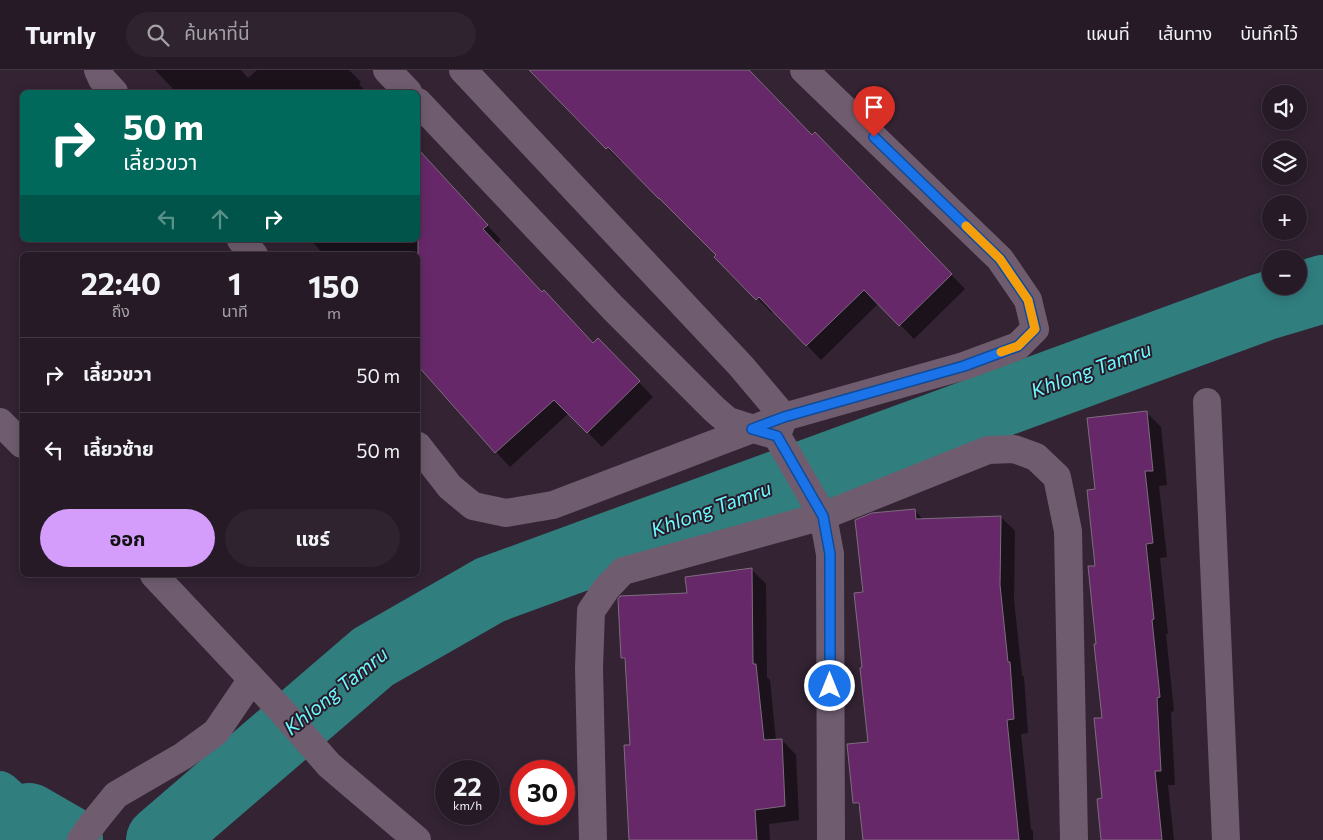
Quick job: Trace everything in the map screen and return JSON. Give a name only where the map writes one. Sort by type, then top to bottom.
[{"type":"street","points":[[98,70],[102,79],[112,90]]},
{"type":"street","points":[[387,70],[406,90]]},
{"type":"street","points":[[464,70],[741,366],[774,432],[823,516],[830,554],[831,840]]},
{"type":"street","points":[[420,449],[450,488],[473,506],[506,513],[553,505],[774,432],[1018,346],[1035,329],[1028,300],[1000,259],[804,70]]},
{"type":"street","points":[[420,104],[613,308],[714,410],[728,421],[774,432]]},
{"type":"street","points":[[243,242],[251,252]]},
{"type":"street","points":[[1207,402],[1226,840]]},
{"type":"street","points":[[0,422],[20,442]]},
{"type":"street","points":[[593,840],[589,668],[591,611],[606,589],[623,571],[823,516],[988,450],[1014,449],[1036,457],[1057,476],[1068,531],[1074,840]]},
{"type":"street","points":[[156,577],[329,764],[417,840]]},
{"type":"street","points":[[87,831],[116,795],[183,756],[216,732],[252,679]]},
{"type":"building","points":[[529,70],[749,70],[812,135],[815,132],[952,274],[899,326],[864,290],[806,346],[759,297],[756,300],[714,257],[716,255],[608,147],[606,149]]},
{"type":"building","points":[[420,151],[488,225],[483,229],[542,292],[544,290],[593,343],[598,338],[640,381],[587,433],[554,400],[495,453],[420,368],[420,252],[418,252],[418,242],[420,242]]},
{"type":"building","points":[[1147,411],[1153,471],[1145,471],[1153,543],[1146,544],[1160,697],[1157,698],[1161,771],[1155,771],[1162,840],[1101,840],[1097,799],[1102,798],[1094,718],[1102,718],[1088,566],[1095,566],[1087,490],[1095,489],[1087,418]]},
{"type":"building","points":[[915,509],[916,519],[1001,516],[1000,585],[1008,662],[1010,662],[1014,719],[1007,720],[1019,840],[863,840],[859,803],[853,803],[847,744],[868,742],[854,593],[863,592],[855,520],[872,513]]},
{"type":"building","points":[[752,568],[753,664],[756,664],[764,740],[782,739],[785,806],[755,810],[757,840],[629,840],[624,745],[630,745],[625,658],[621,658],[618,599],[620,596],[687,593],[685,577]]},
{"type":"waterway","name":"Khlong Tamru","points":[[160,840],[373,657],[490,590],[1263,307],[1323,289]]},
{"type":"waterway","points":[[0,791],[29,817]]},
{"type":"waterway","name":"Khlong Tamru","points":[[0,825],[29,817],[69,840]]},
{"type":"slow traffic","points":[[966,226],[1000,259],[1028,300],[1035,329],[1018,346],[1001,352]]},
{"type":"route","points":[[830,686],[830,554],[823,516],[777,436],[752,429],[784,417],[964,366],[1018,346],[1035,329],[1028,300],[1000,259],[874,137]]}]
